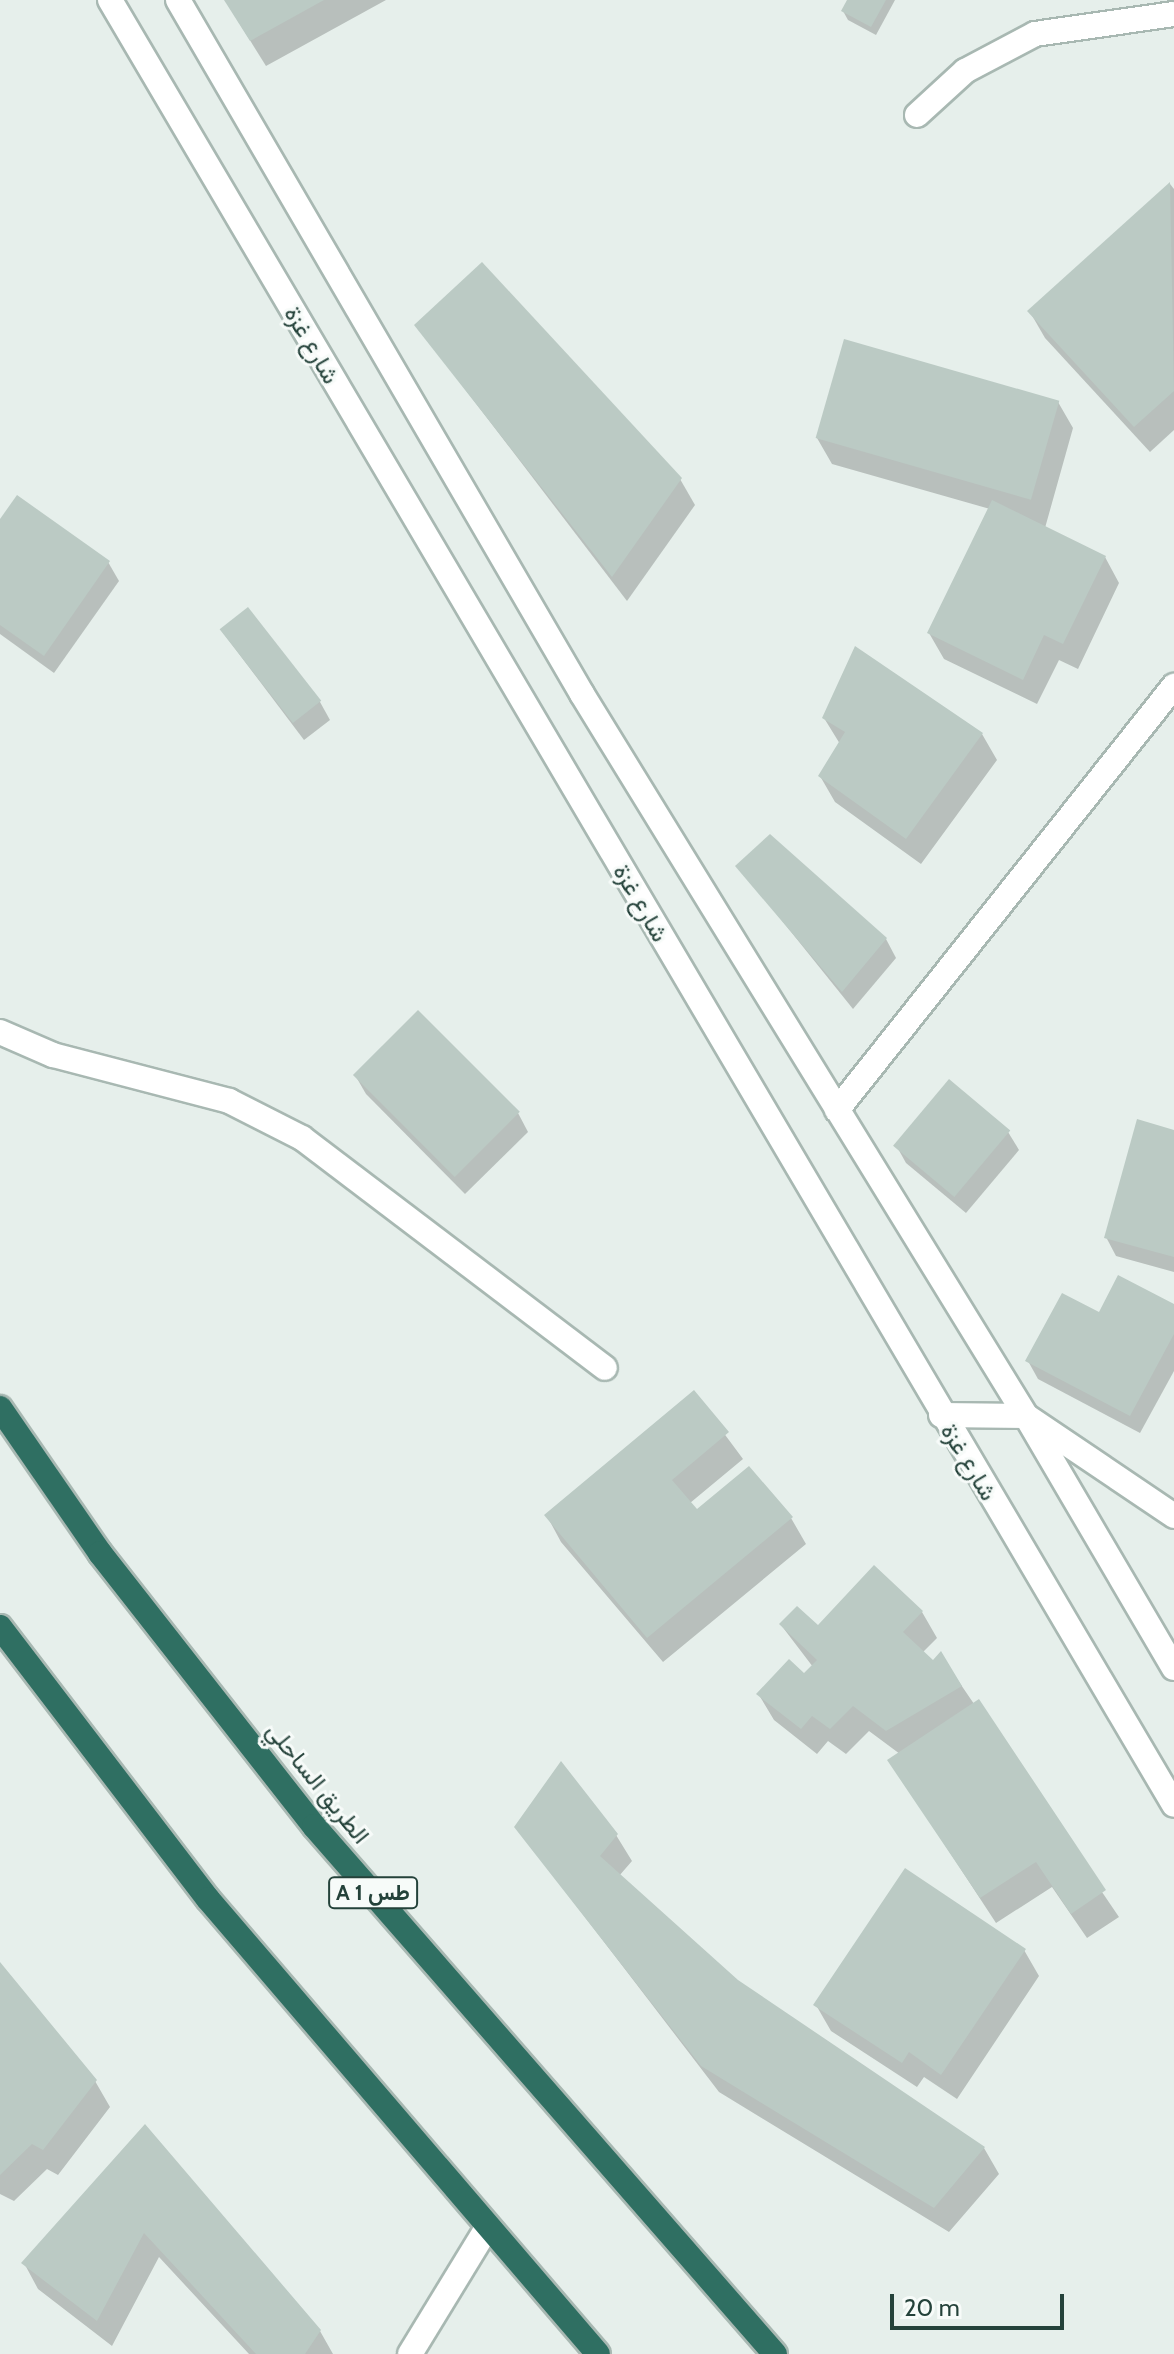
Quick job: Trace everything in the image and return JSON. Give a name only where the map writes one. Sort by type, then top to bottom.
[{"type":"highway","name":"الطريق الساحلي","points":[[0,1408],[100,1553],[314,1826],[775,2354]]},
{"type":"highway","points":[[0,1627],[208,1899],[598,2354]]},
{"type":"street","name":"شارع غزة","points":[[110,0],[941,1415],[1174,1805]]},
{"type":"street","points":[[178,0],[582,694],[1026,1416],[1174,1668]]},
{"type":"street","points":[[917,115],[965,71],[1035,34],[1174,14]]},
{"type":"street","points":[[837,1110],[1174,686]]},
{"type":"street","points":[[0,1032],[53,1055],[229,1101],[302,1138],[605,1368]]},
{"type":"street","points":[[941,1415],[1026,1416],[1174,1516]]},
{"type":"street","points":[[410,2354],[487,2228]]},
{"type":"building","points":[[224,0],[324,0],[250,41]]},
{"type":"building","points":[[847,0],[886,0],[871,27],[841,11]]},
{"type":"building","points":[[1170,182],[1174,391],[1134,427],[1027,311]]},
{"type":"building","points":[[482,262],[682,478],[612,577],[414,325]]},
{"type":"building","points":[[844,339],[1059,401],[1031,500],[816,438]]},
{"type":"building","points":[[17,495],[110,561],[44,656],[0,625],[0,519]]},
{"type":"building","points":[[992,500],[1106,556],[1063,644],[1044,635],[1023,680],[927,633]]},
{"type":"building","points":[[248,607],[321,701],[293,723],[220,629]]},
{"type":"building","points":[[855,646],[983,733],[906,839],[818,776],[845,732],[822,718]]},
{"type":"building","points":[[770,834],[887,938],[842,992],[735,866]]},
{"type":"building","points":[[418,1010],[520,1112],[455,1177],[353,1075]]},
{"type":"building","points":[[949,1079],[1010,1130],[954,1197],[893,1146]]},
{"type":"building","points":[[1137,1119],[1174,1130],[1174,1257],[1104,1238]]},
{"type":"building","points":[[1118,1275],[1174,1304],[1174,1334],[1130,1416],[1025,1361],[1062,1293],[1099,1312]]},
{"type":"building","points":[[694,1390],[729,1432],[672,1480],[697,1509],[749,1466],[793,1517],[647,1638],[544,1515]]},
{"type":"building","points":[[874,1565],[923,1611],[903,1632],[933,1660],[941,1651],[962,1686],[886,1731],[853,1706],[830,1729],[812,1716],[801,1729],[756,1694],[789,1659],[804,1673],[817,1660],[779,1624],[797,1606],[818,1625]]},
{"type":"building","points":[[979,1699],[1106,1890],[1071,1914],[1036,1862],[980,1898],[887,1760]]},
{"type":"building","points":[[561,1761],[618,1834],[600,1856],[738,1980],[985,2147],[934,2208],[701,2066],[514,1827]]},
{"type":"building","points":[[905,1868],[1026,1949],[941,2075],[909,2052],[902,2063],[813,2005]]},
{"type":"building","points":[[0,1962],[97,2080],[43,2150],[32,2144],[0,2175]]},
{"type":"building","points":[[145,2124],[321,2330],[305,2354],[256,2354],[144,2233],[97,2321],[21,2263]]}]
